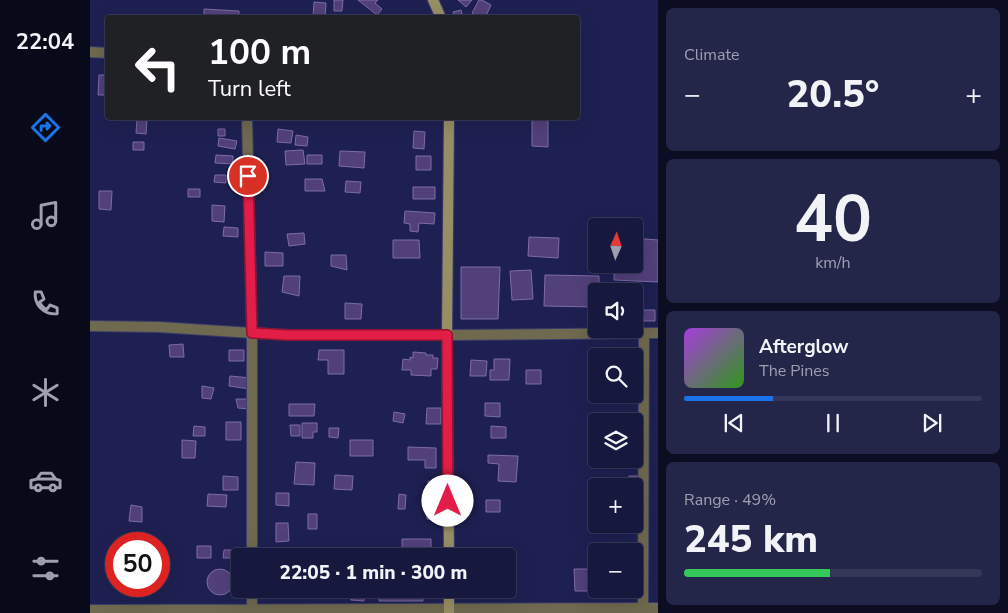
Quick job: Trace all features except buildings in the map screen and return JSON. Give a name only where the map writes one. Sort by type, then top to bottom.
[{"type":"main road","points":[[433,0],[440,15]]},
{"type":"main road","points":[[449,120],[447,335],[449,548]]},
{"type":"main road","points":[[449,598],[449,611]]},
{"type":"street","points":[[90,52],[105,53]]},
{"type":"street","points":[[247,120],[252,333],[252,548]]},
{"type":"street","points":[[90,326],[158,327],[288,335],[658,333]]},
{"type":"street","points":[[643,611],[644,333]]},
{"type":"street","points":[[252,598],[252,611]]},
{"type":"street","points":[[90,610],[643,611],[658,608]]},
{"type":"route","points":[[248,176],[252,333],[288,335],[447,335],[448,501]]}]
